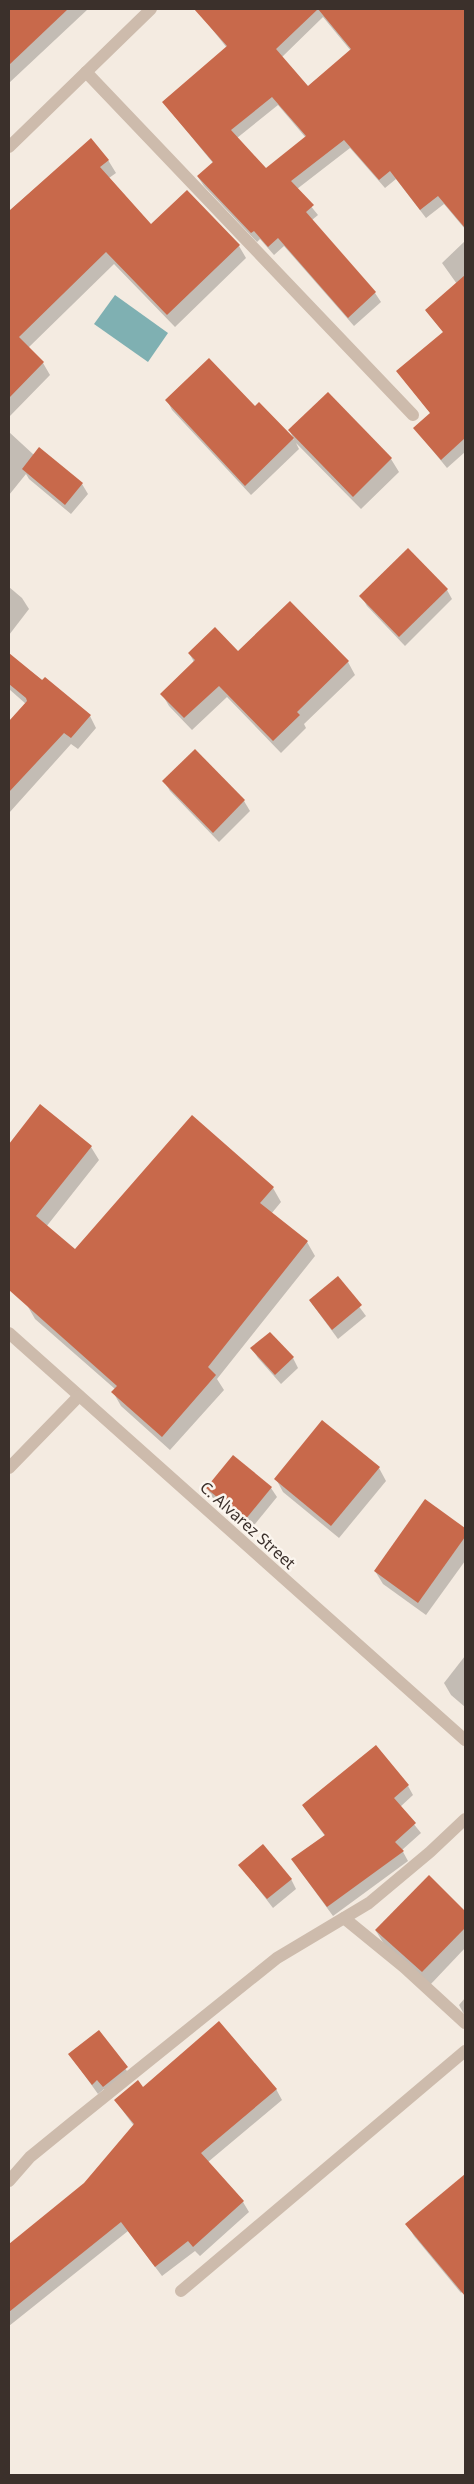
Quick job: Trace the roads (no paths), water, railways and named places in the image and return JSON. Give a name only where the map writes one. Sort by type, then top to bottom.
[{"type":"street","points":[[9,147],[151,9]]},
{"type":"street","points":[[86,72],[412,415]]},
{"type":"street","name":"C. Alvarez Street","points":[[9,1333],[465,1740]]},
{"type":"street","points":[[9,1468],[79,1396]]},
{"type":"street","points":[[9,2181],[30,2157],[276,1958],[369,1903],[430,1852],[465,1818]]},
{"type":"street","points":[[344,1918],[404,1967],[465,2023]]},
{"type":"street","points":[[181,2291],[465,2052]]},
{"type":"water","points":[[115,295],[168,333],[148,362],[94,324]]}]
